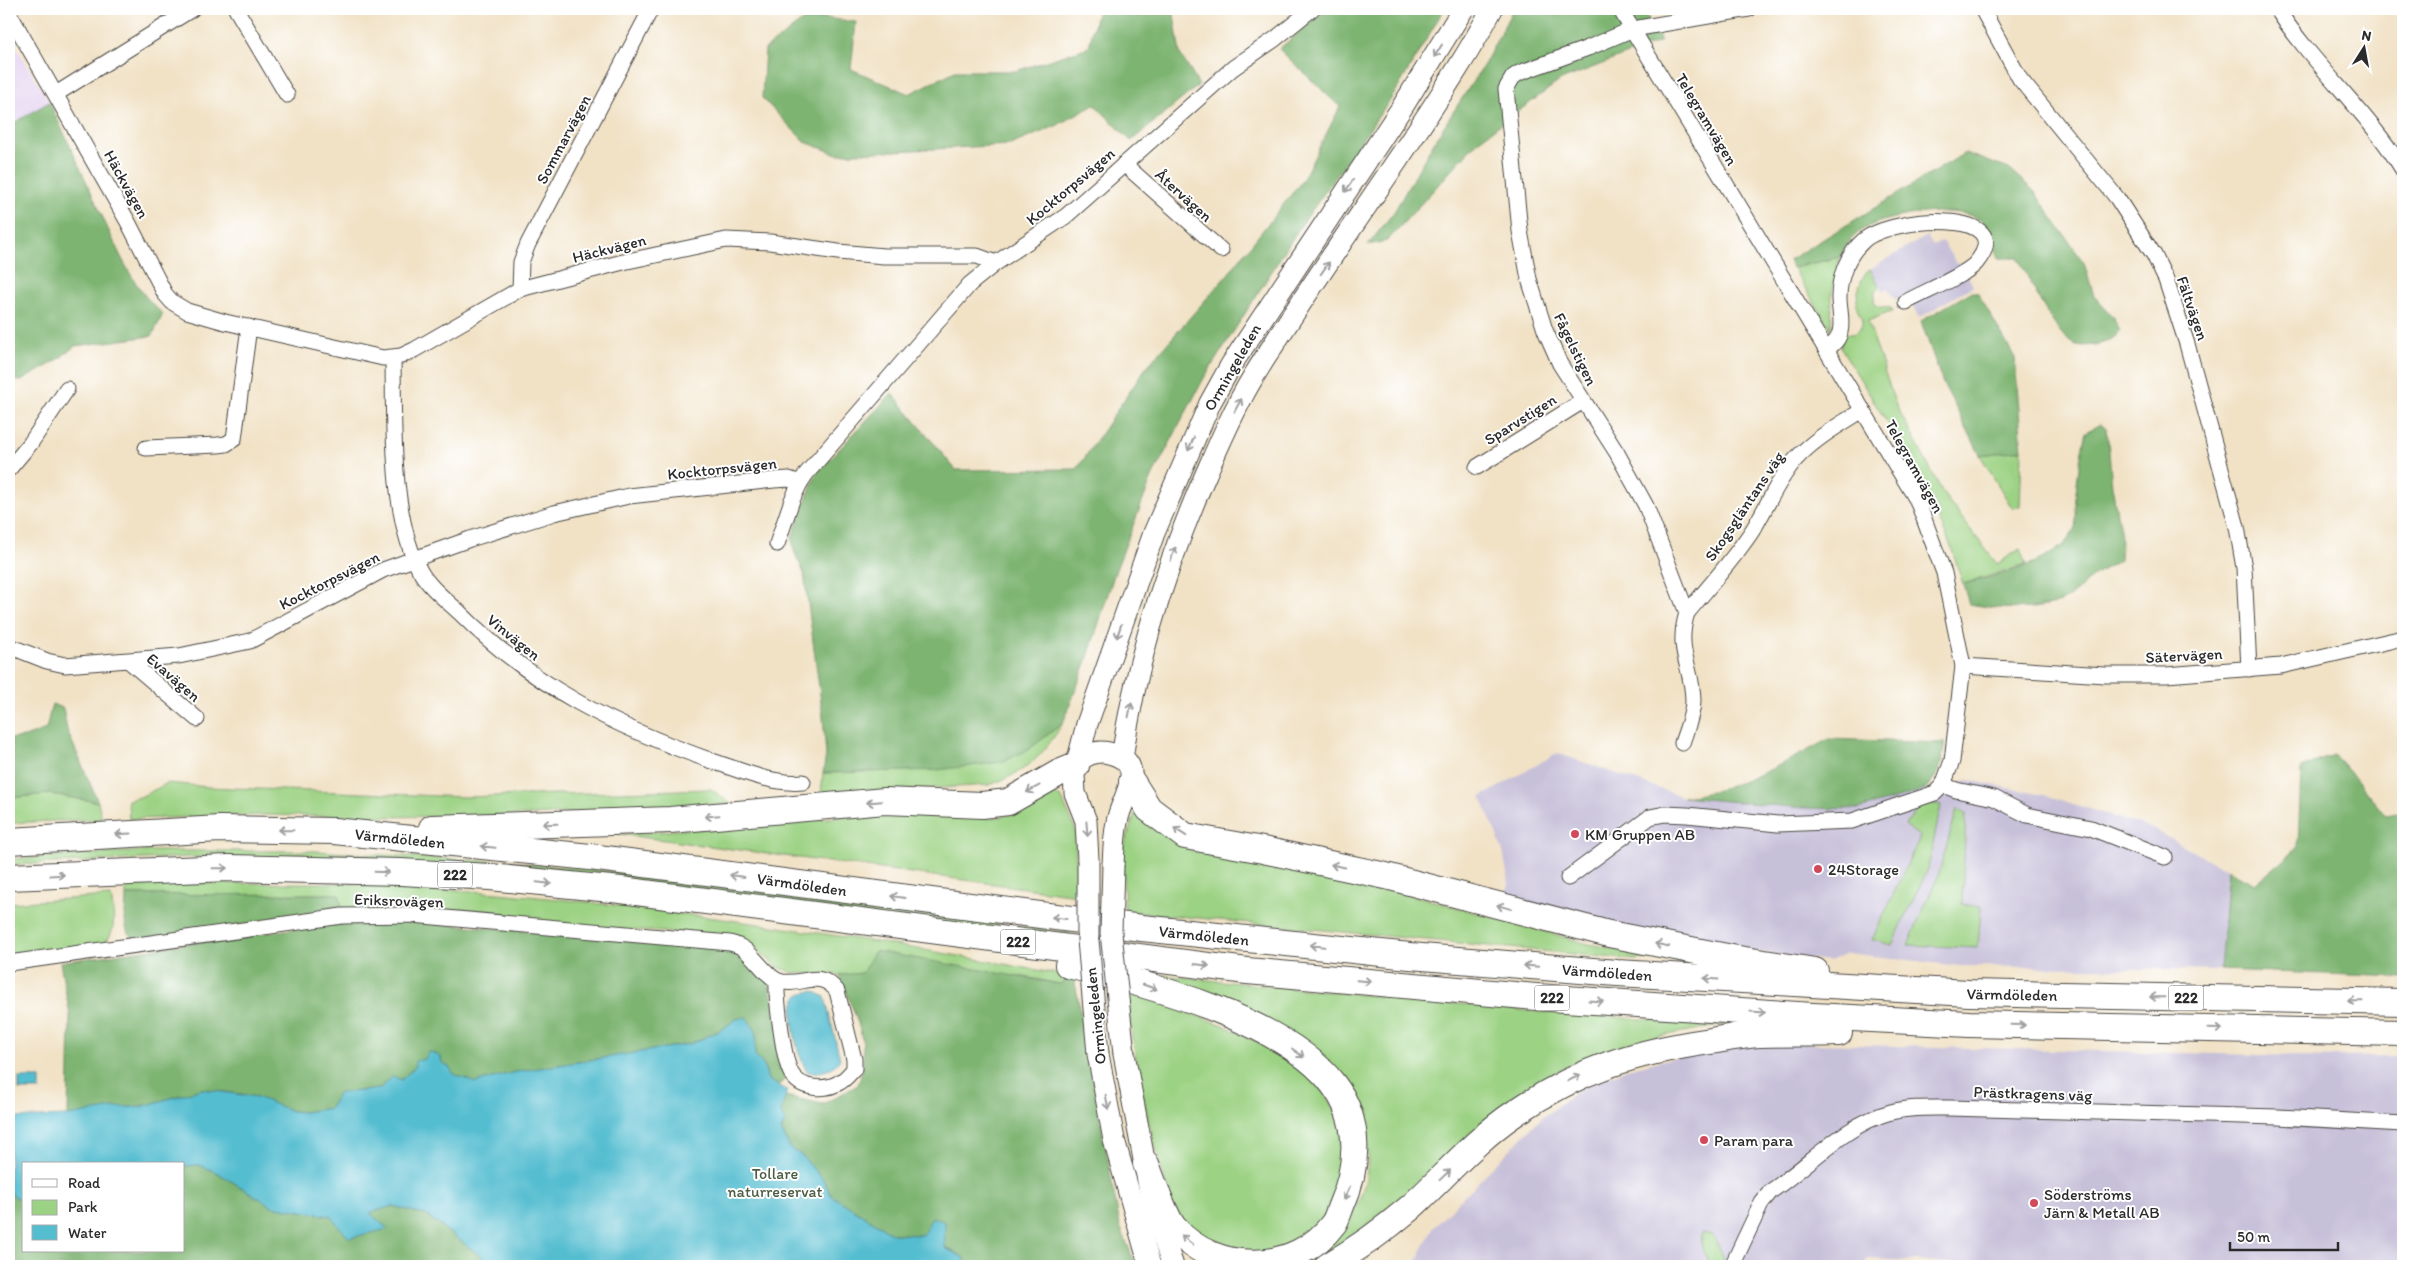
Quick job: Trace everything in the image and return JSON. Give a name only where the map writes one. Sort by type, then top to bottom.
[{"type":"highway","points":[[334,831],[670,820],[885,801],[982,806],[1008,802],[1076,765]]},
{"type":"highway","points":[[1132,782],[1149,809],[1185,836],[1386,876],[1609,934],[1732,958],[1969,993]]},
{"type":"highway","name":"Värmdöleden","points":[[9,841],[220,829],[334,831],[599,858],[1142,928],[1410,956],[1617,974],[1969,993],[2403,1002]]},
{"type":"highway","name":"Värmdöleden","points":[[9,877],[230,868],[490,877],[621,890],[1247,971],[1546,997],[1803,1015],[1969,1024],[2403,1033]]},
{"type":"highway","points":[[899,926],[1139,983],[1221,1012],[1259,1029],[1289,1046],[1314,1065],[1334,1084],[1350,1116],[1356,1143],[1352,1183],[1334,1223],[1315,1241],[1280,1262],[1242,1264],[1214,1257],[1191,1244],[1173,1228],[1146,1164]]},
{"type":"highway","points":[[1328,1266],[1359,1248],[1409,1208],[1473,1147],[1514,1113],[1568,1080],[1600,1066],[1642,1053],[1758,1034],[1824,1034],[1969,1024]]},
{"type":"main road","name":"Ormingeleden","points":[[1150,1266],[1114,1140],[1098,1054],[1091,998],[1088,940],[1086,821],[1074,784],[1076,765],[1087,724],[1154,533],[1210,403],[1263,313],[1403,106],[1463,9]]},
{"type":"main road","name":"Ormingeleden","points":[[1122,758],[1134,690],[1171,559],[1192,504],[1229,423],[1251,381],[1438,98],[1492,9]]},
{"type":"main road","points":[[1076,765],[1084,756],[1097,752],[1110,754],[1122,758],[1130,768],[1132,782]]},
{"type":"main road","name":"Ormingeleden","points":[[1132,782],[1119,813],[1113,865],[1110,932],[1124,1054],[1153,1208],[1173,1266]]},
{"type":"street","points":[[56,94],[192,9]]},
{"type":"street","points":[[236,9],[287,95]]},
{"type":"street","name":"Sommarvägen","points":[[520,289],[521,262],[528,244],[652,9]]},
{"type":"street","name":"Kocktorpsvägen","points":[[9,646],[47,661],[65,665],[178,656],[250,641],[358,582],[415,558],[470,539],[554,514],[629,496],[774,480],[789,479],[800,483],[954,301],[996,263],[1066,216],[1233,68],[1276,39],[1312,9]]},
{"type":"street","name":"Telegramvägen","points":[[1620,9],[1917,500],[1932,534],[1952,599],[1963,666],[1952,761],[1943,785]]},
{"type":"street","name":"Fågelstigen","points":[[1687,613],[1646,506],[1617,453],[1560,364],[1545,330],[1529,279],[1514,184],[1506,89],[1513,77],[1519,73],[1588,48],[1633,29],[1749,9]]},
{"type":"street","name":"Fältvägen","points":[[1982,9],[2007,59],[2020,79],[2117,198],[2154,255],[2166,280],[2187,344],[2237,527],[2244,568],[2249,669]]},
{"type":"street","points":[[2277,9],[2299,39],[2385,142],[2403,170]]},
{"type":"street","name":"Häckvägen","points":[[9,13],[128,222],[165,294],[178,307],[187,311],[249,327],[383,358],[393,358],[414,350],[520,289],[632,260],[726,240],[770,242],[838,252],[884,256],[978,256],[996,263]]},
{"type":"street","name":"Återvägen","points":[[1124,164],[1221,250]]},
{"type":"street","points":[[1827,350],[1837,340],[1840,332],[1839,297],[1845,265],[1864,239],[1885,228],[1919,221],[1952,221],[1978,230],[1984,242],[1983,250],[1976,264],[1906,302]]},
{"type":"street","points":[[146,448],[218,445],[226,444],[234,439],[249,327]]},
{"type":"street","name":"Vinvägen","points":[[393,358],[400,507],[415,558],[424,577],[490,643],[564,696],[631,728],[706,758],[778,781],[803,782]]},
{"type":"street","points":[[9,469],[30,444],[67,389]]},
{"type":"street","name":"Sparvstigen","points":[[1477,467],[1582,401]]},
{"type":"street","name":"Skogsgläntans väg","points":[[1687,613],[1741,548],[1755,526],[1776,484],[1796,458],[1824,434],[1863,410]]},
{"type":"street","points":[[777,544],[782,525],[800,483]]},
{"type":"street","points":[[1682,743],[1693,700],[1682,640],[1682,628],[1687,613]]},
{"type":"street","name":"Sätervägen","points":[[1963,666],[2105,675],[2166,675],[2249,669],[2316,659],[2403,638]]},
{"type":"street","name":"Evavägen","points":[[129,661],[197,719]]},
{"type":"street","points":[[1568,878],[1650,817],[1665,814],[1687,815],[1778,824],[1852,821],[1934,793],[1943,785],[1956,790],[1994,798],[2027,815],[2091,828],[2165,856]]},
{"type":"street","name":"Eriksrovägen","points":[[9,963],[342,916],[402,915],[730,942],[743,947],[777,981]]},
{"type":"street","points":[[816,979],[832,985],[837,991],[854,1059],[854,1068],[842,1081],[824,1088],[798,1081],[791,1072],[779,1017],[777,981],[792,983],[816,979]]},
{"type":"street","name":"Prästkragens väg","points":[[1732,1266],[1762,1202],[1771,1190],[1856,1128],[1890,1112],[1908,1109],[1949,1108],[2278,1117],[2403,1124]]},
{"type":"shaded area","points":[[9,35],[49,102],[9,126]]},
{"type":"shaded area","points":[[1927,236],[1933,246],[1942,241],[1956,263],[1962,264],[1973,286],[1919,318],[1907,294],[1895,300],[1888,288],[1883,291],[1870,269]]},
{"type":"shaded area","points":[[1557,753],[1683,797],[1803,808],[1925,790],[1941,791],[1967,780],[2048,796],[2152,829],[2228,870],[2220,970],[1960,966],[1847,953],[1830,961],[1666,937],[1503,898],[1509,885],[1503,851],[1481,797]]},
{"type":"shaded area","points":[[1778,1043],[2338,1057],[2403,1056],[2403,1266],[2028,1266],[1867,1259],[1863,1266],[1414,1266],[1433,1228],[1538,1121],[1582,1088],[1627,1069],[1710,1049]]},
{"type":"green space","points":[[1098,9],[1173,9],[1180,54],[1199,85],[1131,141],[1094,104],[1056,126],[1010,145],[837,154],[805,142],[762,98],[765,49],[809,16],[856,22],[851,69],[909,94],[955,71],[1016,71],[1089,47]]},
{"type":"green space","points":[[1327,9],[1444,9],[1395,93],[1298,230],[1204,378],[1152,477],[1115,572],[1086,663],[1063,723],[1028,750],[1002,762],[937,770],[823,773],[826,755],[823,717],[804,573],[794,551],[792,537],[816,474],[892,393],[956,470],[1077,469],[1145,369],[1228,274],[1302,181],[1340,107],[1279,49]]},
{"type":"green space","points":[[1513,9],[1643,9],[1661,41],[1561,80],[1479,140],[1387,241],[1368,245],[1394,212],[1437,137],[1485,63]]},
{"type":"green space","points":[[49,102],[125,264],[142,291],[163,314],[152,336],[75,346],[56,361],[21,381],[9,380],[9,126]]},
{"type":"green space","points":[[1965,153],[2009,169],[2034,191],[2084,263],[2094,296],[2112,316],[2120,331],[2115,337],[2106,342],[2084,346],[2071,343],[2054,324],[2018,258],[1998,258],[1990,230],[1984,223],[1974,217],[1960,213],[1944,212],[1907,215],[1876,223],[1853,237],[1840,257],[1792,268],[1789,260]]},
{"type":"green space","points":[[1840,257],[1832,292],[1831,330],[1793,268]]},
{"type":"green space","points":[[1870,269],[1880,287],[1875,292],[1874,303],[1878,307],[1891,308],[1893,311],[1868,321],[1895,403],[1944,495],[1997,564],[2020,549],[2026,565],[1963,584],[1950,544],[1917,471],[1841,348],[1843,336],[1856,332],[1862,326],[1862,320],[1857,309],[1857,296],[1864,275]]},
{"type":"green space","points":[[1971,292],[1978,293],[2015,358],[2022,450],[1980,455],[1942,381],[1921,321]]},
{"type":"green space","points":[[2100,424],[2107,429],[2112,486],[2121,536],[2120,560],[2093,576],[2070,597],[2050,605],[2015,609],[1969,604],[1963,584],[2025,566],[2055,551],[2066,541],[2075,526],[2077,485],[2086,432]]},
{"type":"green space","points":[[2022,450],[2020,507],[2012,508],[1980,455]]},
{"type":"green space","points":[[52,704],[63,708],[67,730],[98,802],[49,794],[9,798],[9,739],[25,737],[46,729]]},
{"type":"green space","points":[[1063,723],[1048,745],[1024,769],[989,785],[821,795],[823,773],[937,770],[1028,750]]},
{"type":"green space","points":[[1829,739],[1945,743],[1939,772],[1925,790],[1859,809],[1803,808],[1683,797],[1703,794],[1740,783],[1776,767]]},
{"type":"green space","points":[[2334,755],[2385,815],[2403,812],[2403,977],[2220,970],[2228,870],[2255,884],[2298,848],[2301,768]]},
{"type":"green space","points":[[168,783],[208,787],[465,797],[711,789],[731,804],[533,815],[375,817],[262,815],[129,819],[128,800],[140,797]]},
{"type":"green space","points":[[49,794],[98,802],[102,819],[9,823],[9,798]]},
{"type":"green space","points":[[1054,794],[1061,797],[1075,828],[1077,895],[619,834],[772,824],[855,815],[898,813],[994,818],[1022,812]]},
{"type":"green space","points":[[1929,803],[1941,805],[1928,869],[1892,945],[1872,940],[1920,837],[1905,825],[1918,808]]},
{"type":"green space","points":[[1137,807],[1340,875],[1589,944],[1659,957],[1635,960],[1125,911],[1122,852]]},
{"type":"green space","points":[[1957,809],[1966,813],[1962,904],[1981,907],[1978,948],[1908,945],[1939,873]]},
{"type":"green space","points":[[143,851],[314,851],[521,863],[618,872],[1069,933],[1069,937],[215,856],[9,865],[9,859]]},
{"type":"green space","points":[[341,883],[496,893],[657,910],[866,940],[1074,977],[1060,984],[1021,976],[793,973],[776,966],[751,944],[710,935],[343,912],[339,894],[126,895],[126,884]]},
{"type":"green space","points":[[339,894],[343,912],[134,939],[127,931],[126,925],[126,895]]},
{"type":"green space","points":[[111,896],[114,922],[111,934],[104,944],[9,958],[9,903]]},
{"type":"green space","points":[[411,921],[730,949],[745,956],[769,982],[788,1075],[779,1086],[768,1080],[764,1066],[755,1055],[756,1031],[736,1019],[721,1030],[690,1044],[515,1072],[475,1083],[453,1074],[448,1066],[425,1059],[401,1080],[385,1082],[380,1089],[339,1093],[330,1108],[304,1112],[292,1111],[248,1095],[202,1089],[147,1105],[68,1116],[70,1015],[60,962],[336,923]]},
{"type":"green space","points":[[875,951],[1059,984],[1074,977],[1120,1226],[1136,1266],[968,1266],[963,1257],[923,1235],[893,1234],[832,1196],[822,1178],[802,1156],[790,1148],[781,1130],[785,1122],[781,1112],[785,1096],[823,1104],[858,1085],[862,1070],[863,1043],[856,1016],[839,975],[862,973]]},
{"type":"green space","points":[[1137,973],[1540,1012],[1727,1025],[1630,1044],[1584,1059],[1561,1069],[1515,1097],[1491,1116],[1378,1217],[1343,1243],[1325,1256],[1307,1265],[1292,1266],[1331,1241],[1356,1208],[1363,1190],[1367,1172],[1368,1153],[1366,1134],[1354,1095]]},
{"type":"green space","points":[[1126,991],[1223,1025],[1259,1043],[1315,1079],[1341,1120],[1345,1161],[1327,1214],[1295,1243],[1257,1255],[1209,1244],[1181,1219],[1170,1198],[1149,1124],[1132,1037]]},
{"type":"green space","points":[[199,1165],[218,1173],[272,1206],[388,1229],[369,1213],[393,1206],[426,1215],[489,1262],[502,1266],[9,1266],[9,1192],[22,1202],[22,1252],[185,1252],[185,1166]]},
{"type":"green space","points":[[1702,1233],[1713,1235],[1723,1255],[1723,1266],[1709,1266],[1701,1244]]},
{"type":"water","points":[[813,991],[825,997],[840,1059],[830,1069],[808,1072],[800,1057],[794,1034],[793,1011],[794,1002],[798,996]]},
{"type":"water","name":"Tollare naturreservat","points":[[746,1017],[756,1031],[755,1055],[764,1066],[768,1080],[787,1090],[781,1112],[785,1122],[781,1130],[790,1148],[802,1156],[822,1178],[832,1196],[893,1234],[923,1235],[932,1217],[945,1222],[945,1248],[963,1257],[968,1266],[502,1266],[489,1262],[426,1215],[393,1206],[370,1213],[388,1229],[349,1238],[330,1216],[272,1206],[218,1173],[199,1165],[185,1166],[185,1162],[22,1162],[22,1202],[9,1192],[11,1118],[68,1116],[119,1107],[140,1107],[202,1089],[257,1097],[292,1111],[304,1112],[330,1108],[339,1093],[380,1089],[393,1076],[401,1080],[415,1067],[415,1061],[425,1059],[429,1051],[441,1057],[442,1063],[448,1066],[454,1074],[475,1083],[515,1072],[690,1044],[721,1030],[736,1019]]},
{"type":"water","points":[[19,1078],[40,1078],[40,1090],[19,1090]]},
{"type":"place","name":"KM Gruppen AB","points":[[1575,834]]},
{"type":"place","name":"24Storage","points":[[1818,869]]},
{"type":"place","name":"Param para","points":[[1704,1140]]},
{"type":"place","name":"Söderströms Järn & Metall AB","points":[[2034,1203]]}]
